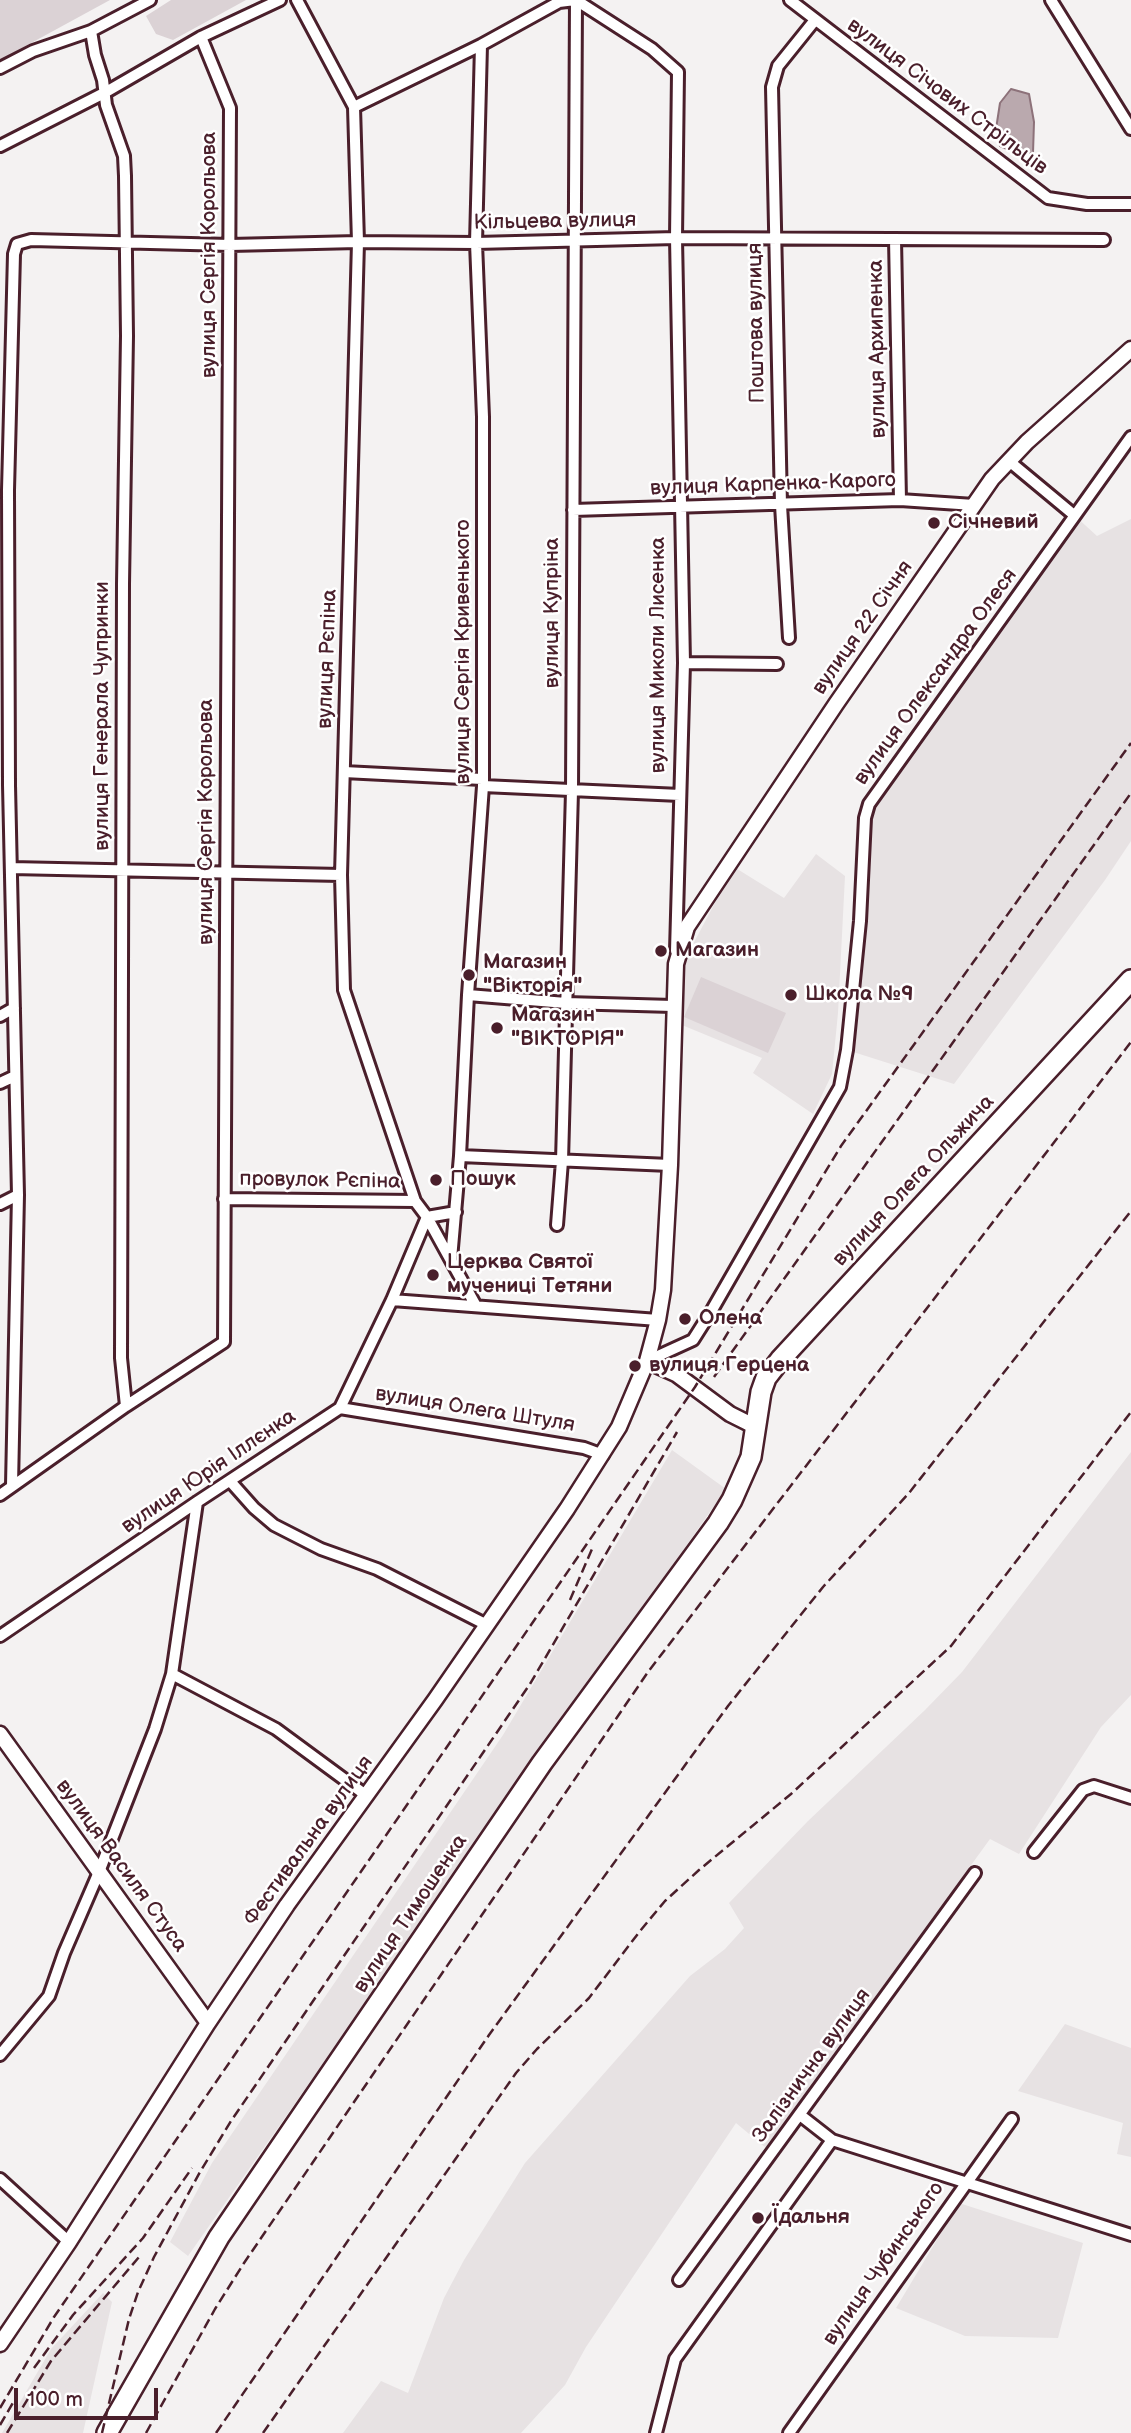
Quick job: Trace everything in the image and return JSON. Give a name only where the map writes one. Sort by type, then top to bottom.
[{"type":"highway","name":"вулиця Олега Ольжича","points":[[756,1427],[766,1378],[780,1360],[1131,981]]},
{"type":"highway","name":"вулиця Тимошенка","points":[[107,2433],[219,2237],[542,1763],[718,1523],[744,1475],[751,1457],[756,1427]]},
{"type":"street","points":[[0,68],[33,51],[91,31],[150,0]]},
{"type":"street","points":[[0,146],[106,92],[255,5],[280,0]]},
{"type":"street","name":"вулиця Рєпіна","points":[[297,0],[354,107],[358,242],[341,875],[344,990],[415,1201],[427,1217],[476,1306]]},
{"type":"street","points":[[354,107],[481,46],[559,2],[576,0]]},
{"type":"street","name":"вулиця Миколи Лисенка","points":[[576,0],[652,49],[678,72],[676,238],[684,663],[670,1165],[659,1320],[647,1361]]},
{"type":"street","name":"вулиця Купріна","points":[[557,1225],[562,1161],[572,791],[576,0]]},
{"type":"street","name":"вулиця Січових Стрільців","points":[[790,0],[1048,198],[1087,204],[1131,204]]},
{"type":"street","points":[[1051,0],[1131,129]]},
{"type":"street","name":"Поштова вулиця","points":[[789,638],[781,505],[772,87],[778,66],[815,20]]},
{"type":"street","name":"вулиця Генерала Чупринки","points":[[91,31],[106,92],[106,104],[124,156],[127,336],[122,583],[121,1358],[126,1406]]},
{"type":"street","name":"вулиця Сергія Корольова","points":[[0,1495],[126,1406],[224,1342],[230,108],[201,37]]},
{"type":"street","name":"вулиця Сергія Кривенького","points":[[451,1259],[483,783],[483,417],[476,243],[481,46]]},
{"type":"street","name":"Кільцева вулиця","points":[[12,359],[14,254],[17,244],[31,240],[230,244],[476,243],[676,238],[1104,240]]},
{"type":"street","name":"вулиця Архипенка","points":[[895,239],[900,500]]},
{"type":"street","name":"вулиця 22 Січня","points":[[676,964],[687,927],[836,704],[992,479],[1027,442],[1131,349]]},
{"type":"street","points":[[0,364],[12,359],[4,491],[5,787],[12,868],[18,1195],[12,1485]]},
{"type":"street","name":"вулиця Олександра Олеся","points":[[647,1361],[693,1340],[840,1087],[847,1050],[860,921],[864,818],[869,804],[1131,437]]},
{"type":"street","points":[[1009,461],[1074,515]]},
{"type":"street","name":"вулиця Карпенка-Карого","points":[[573,510],[900,500],[974,505]]},
{"type":"street","points":[[684,663],[777,664]]},
{"type":"street","points":[[344,772],[572,791],[680,795]]},
{"type":"street","points":[[12,868],[341,875]]},
{"type":"street","points":[[0,906],[12,901]]},
{"type":"street","points":[[468,995],[566,1003],[673,1006]]},
{"type":"street","points":[[0,1016],[15,1009]]},
{"type":"street","points":[[0,1083],[15,1076]]},
{"type":"street","points":[[460,1156],[670,1165]]},
{"type":"street","points":[[0,1204],[18,1195]]},
{"type":"street","name":"провулок Рєпіна","points":[[224,1199],[415,1201]]},
{"type":"street","points":[[340,1408],[392,1300],[427,1217],[456,1212]]},
{"type":"street","points":[[392,1300],[659,1320]]},
{"type":"street","points":[[647,1361],[676,1374],[730,1414],[756,1427]]},
{"type":"street","name":"Фестивальна вулиця","points":[[0,2344],[287,1905],[367,1796],[603,1455],[624,1417],[647,1361]]},
{"type":"street","name":"вулиця Олега Штуля","points":[[340,1408],[584,1448],[603,1455]]},
{"type":"street","name":"вулиця Юрія Іллєнка","points":[[0,1636],[340,1408]]},
{"type":"street","points":[[230,1481],[254,1508],[274,1525],[321,1549],[377,1569],[485,1624]]},
{"type":"street","points":[[0,2055],[49,1996],[155,1729],[172,1674],[197,1502]]},
{"type":"street","points":[[172,1674],[276,1728],[367,1796]]},
{"type":"street","name":"вулиця Василя Стуса","points":[[0,1734],[208,2023]]},
{"type":"street","points":[[1034,1852],[1083,1790],[1094,1786],[1131,1798]]},
{"type":"street","name":"Залізнична вулиця","points":[[679,2280],[975,1873]]},
{"type":"street","points":[[800,2115],[832,2140],[1131,2235]]},
{"type":"street","name":"вулиця Чубинського","points":[[789,2433],[1012,2119]]},
{"type":"street","points":[[656,2433],[675,2359],[832,2140]]},
{"type":"street","points":[[0,2179],[69,2242]]},
{"type":"shaded area","points":[[0,0],[110,0],[0,60]]},
{"type":"shaded area","points":[[171,0],[246,0],[173,40],[156,34],[146,16]]},
{"type":"shaded area","points":[[1011,89],[1029,94],[1034,122],[1033,153],[1016,153],[1000,146],[996,129],[1000,103]]},
{"type":"shaded area","points":[[1074,515],[1097,536],[1131,519],[1131,841],[954,1084],[847,1050],[865,818]]},
{"type":"shaded area","name":"Школа №9","points":[[816,854],[845,876],[832,1074],[813,1114],[753,1073],[762,1058],[677,1023],[682,965],[734,867],[784,898]]},
{"type":"shaded area","points":[[701,977],[786,1013],[768,1053],[684,1017]]},
{"type":"shaded area","points":[[672,1450],[726,1489],[188,2256],[170,2242],[212,2163],[503,1735]]},
{"type":"shaded area","points":[[1131,1452],[1131,1695],[1101,1727],[1019,1854],[990,1839],[766,2148],[736,2123],[586,2347],[565,2385],[521,2433],[343,2433],[381,2381],[408,2393],[444,2298],[464,2260],[525,2163],[690,1976],[725,1949],[744,1928],[729,1903],[808,1821],[962,1672]]},
{"type":"shaded area","points":[[1065,2024],[1131,2048],[1131,2157],[1117,2154],[1123,2123],[1018,2091]]},
{"type":"shaded area","points":[[959,2203],[1083,2243],[1058,2338],[965,2336],[896,2308]]},
{"type":"shaded area","points":[[103,2293],[112,2302],[83,2433],[2,2433],[51,2349]]},
{"type":"railway","points":[[0,2408],[54,2317],[695,1387],[841,1146],[1131,743]]},
{"type":"railway","points":[[714,1377],[1131,793]]},
{"type":"railway","points":[[146,2433],[215,2309],[244,2263],[648,1672],[1131,1042]]},
{"type":"railway","points":[[216,2433],[489,2035],[728,1706],[823,1587],[909,1493],[1131,1211]]},
{"type":"railway","points":[[263,2433],[516,2073],[589,1998],[665,1901],[791,1794],[951,1646],[1131,1412]]},
{"type":"railway","points":[[102,2433],[138,2292],[200,2172],[231,2121],[530,1684],[677,1432]]},
{"type":"railway","points":[[570,1600],[592,1549]]},
{"type":"railway","points":[[34,2368],[73,2315],[143,2238],[192,2168]]},
{"type":"railway","points":[[7,2433],[51,2361],[139,2257]]},
{"type":"railway","points":[[0,2425],[14,2401]]},
{"type":"place","name":"Січневий","points":[[934,523]]},
{"type":"place","name":"Магазин","points":[[661,951]]},
{"type":"place","name":"Магазин \"Вікторія\"","points":[[469,975]]},
{"type":"place","name":"Школа №9","points":[[791,995]]},
{"type":"place","name":"Магазин \"ВІКТОРІЯ\"","points":[[497,1028]]},
{"type":"place","name":"Пошук","points":[[436,1180]]},
{"type":"place","name":"Церква Святої мучениці Тетяни","points":[[433,1275]]},
{"type":"place","name":"Олена","points":[[685,1319]]},
{"type":"place","name":"вулиця Герцена","points":[[635,1366]]},
{"type":"place","name":"Їдальня","points":[[758,2218]]}]
